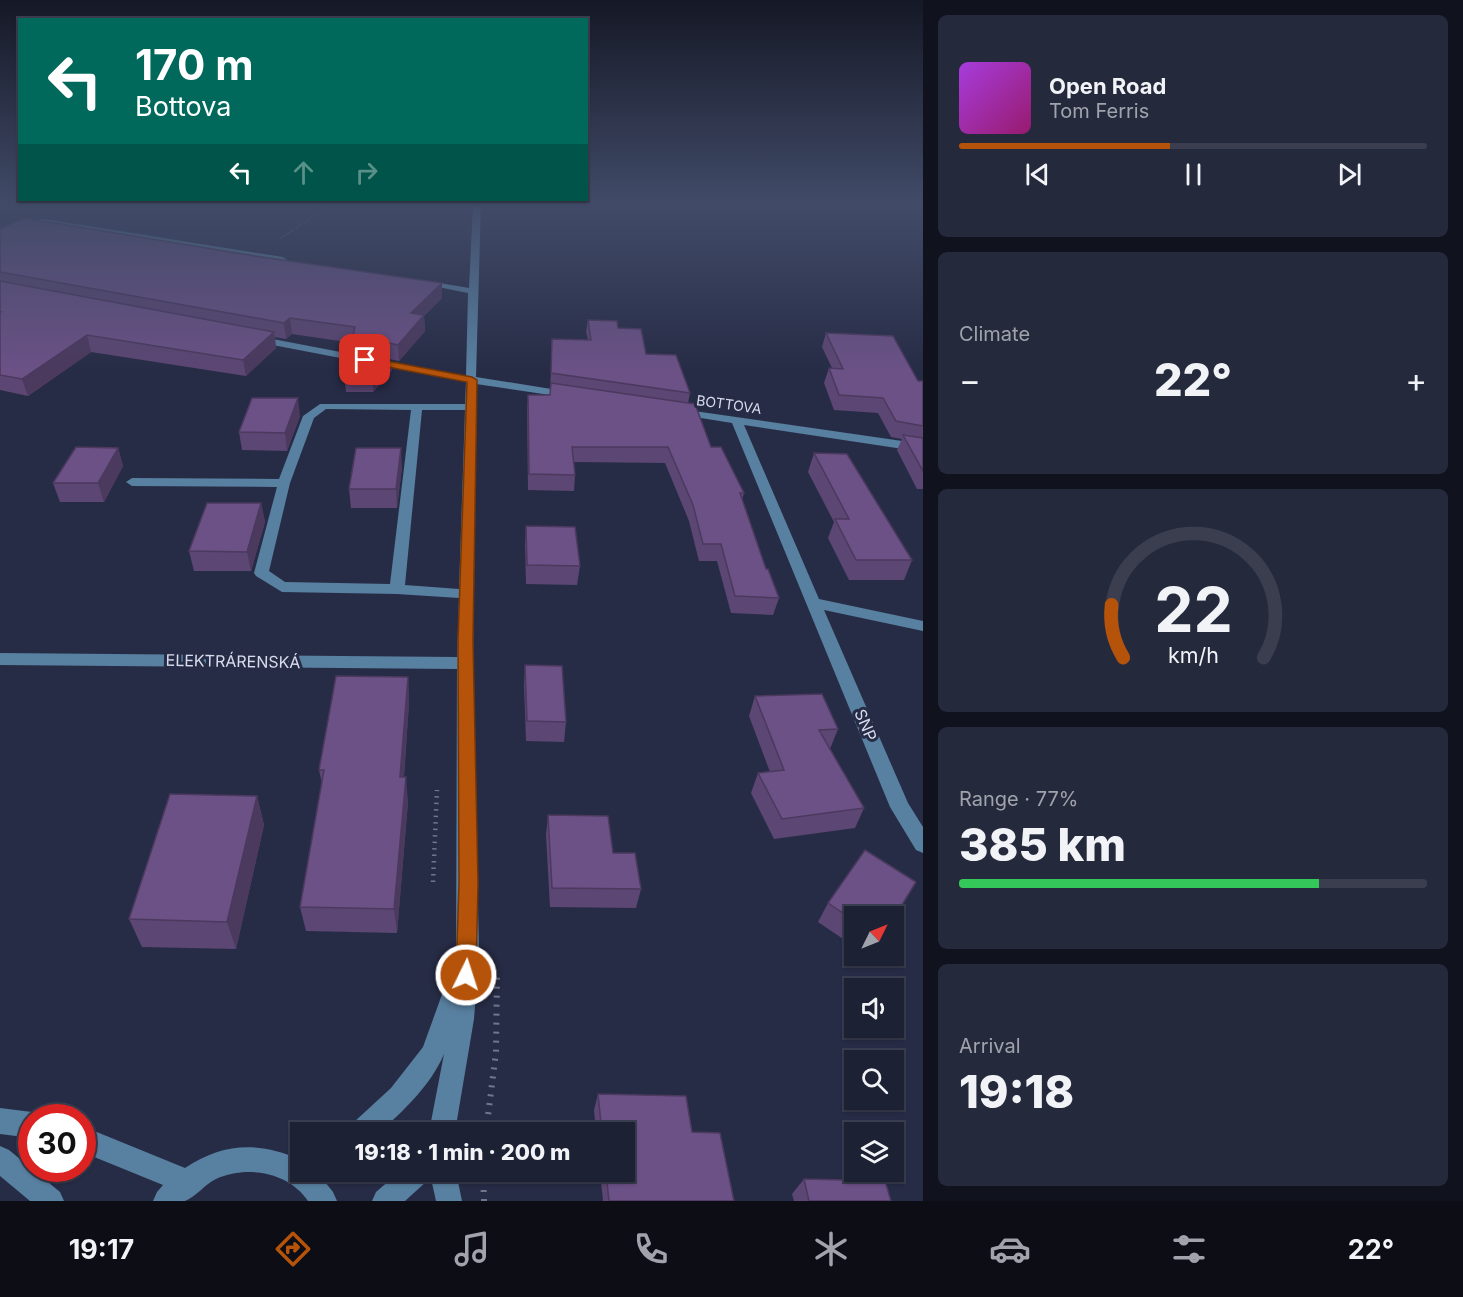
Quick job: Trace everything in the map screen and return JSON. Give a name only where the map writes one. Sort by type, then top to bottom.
[{"type":"street","points":[[277,259],[288,261]]},
{"type":"street","points":[[444,1122],[462,1019],[468,952],[465,663],[474,259]]},
{"type":"street","points":[[415,282],[473,291]]},
{"type":"street","points":[[246,337],[472,380],[587,398]]},
{"type":"street","points":[[466,594],[397,589],[282,587],[261,573],[284,483],[309,416],[324,406],[471,407]]},
{"type":"street","points":[[397,589],[417,408]]},
{"type":"street","name":"BOTTOVA","points":[[667,410],[923,448]]},
{"type":"street","name":"SNP","points":[[736,420],[900,807],[923,844]]},
{"type":"street","points":[[132,482],[284,483]]},
{"type":"street","points":[[814,603],[923,626]]},
{"type":"street","name":"ELEKTRÁRENSKÁ","points":[[0,659],[465,663]]},
{"type":"street","points":[[373,1122],[400,1097],[432,1054],[468,952]]},
{"type":"street","points":[[0,1121],[18,1123]]},
{"type":"street","points":[[96,1145],[187,1182]]},
{"type":"street","points":[[0,1159],[51,1201]]},
{"type":"street","points":[[166,1201],[187,1182],[214,1166],[243,1159],[272,1160],[290,1168]]},
{"type":"street","points":[[310,1182],[319,1191],[324,1201]]},
{"type":"street","points":[[386,1201],[407,1182]]},
{"type":"street","points":[[445,1182],[449,1201]]},
{"type":"path","points":[[488,1122],[494,1093],[498,1026],[497,967]]},
{"type":"path","points":[[483,1182],[484,1201]]},
{"type":"building","points":[[0,259],[276,259],[442,283],[411,313],[424,315],[398,345],[353,336],[355,327],[290,318],[284,323],[0,272]]},
{"type":"building","points":[[0,281],[274,332],[243,360],[87,335],[22,379],[0,375]]},
{"type":"building","points":[[588,320],[617,321],[618,328],[641,329],[646,354],[676,355],[690,393],[551,373],[552,339],[591,340]]},
{"type":"building","points":[[826,333],[893,336],[918,381],[923,381],[923,426],[896,421],[883,398],[839,395],[829,368],[843,369]]},
{"type":"building","points":[[351,354],[391,362],[373,384],[345,383]]},
{"type":"building","points":[[551,383],[695,404],[711,447],[721,447],[744,493],[740,493],[766,569],[768,569],[779,598],[735,596],[721,544],[703,544],[693,505],[668,447],[572,447],[575,475],[529,474],[528,395],[550,395]]},
{"type":"building","points":[[252,398],[298,398],[285,433],[239,432]]},
{"type":"building","points":[[903,435],[923,438],[923,471]]},
{"type":"building","points":[[76,447],[118,448],[98,483],[53,483]]},
{"type":"building","points":[[356,448],[401,448],[396,489],[349,489]]},
{"type":"building","points":[[814,453],[847,454],[912,560],[856,560],[835,519],[849,519]]},
{"type":"building","points":[[207,503],[261,503],[247,552],[189,551]]},
{"type":"building","points":[[526,526],[575,527],[580,566],[527,565]]},
{"type":"building","points":[[525,665],[562,666],[566,722],[527,721]]},
{"type":"building","points":[[336,676],[408,677],[400,777],[406,777],[394,909],[300,907],[324,770],[319,770]]},
{"type":"building","points":[[822,694],[838,729],[819,730],[864,808],[782,819],[758,773],[784,770],[755,696]]},
{"type":"building","points":[[170,794],[257,796],[227,922],[129,919]]},
{"type":"building","points":[[548,815],[608,816],[613,853],[635,853],[641,889],[552,888]]},
{"type":"building","points":[[865,850],[916,882],[901,906],[844,906],[844,914],[828,903]]},
{"type":"building","points":[[598,1094],[686,1096],[692,1132],[720,1133],[734,1201],[609,1201],[607,1182],[635,1182],[635,1122],[601,1122]]},
{"type":"building","points":[[804,1179],[885,1182],[891,1201],[809,1201]]},
{"type":"route","points":[[365,360],[472,380],[466,640],[469,883],[466,975]]}]
